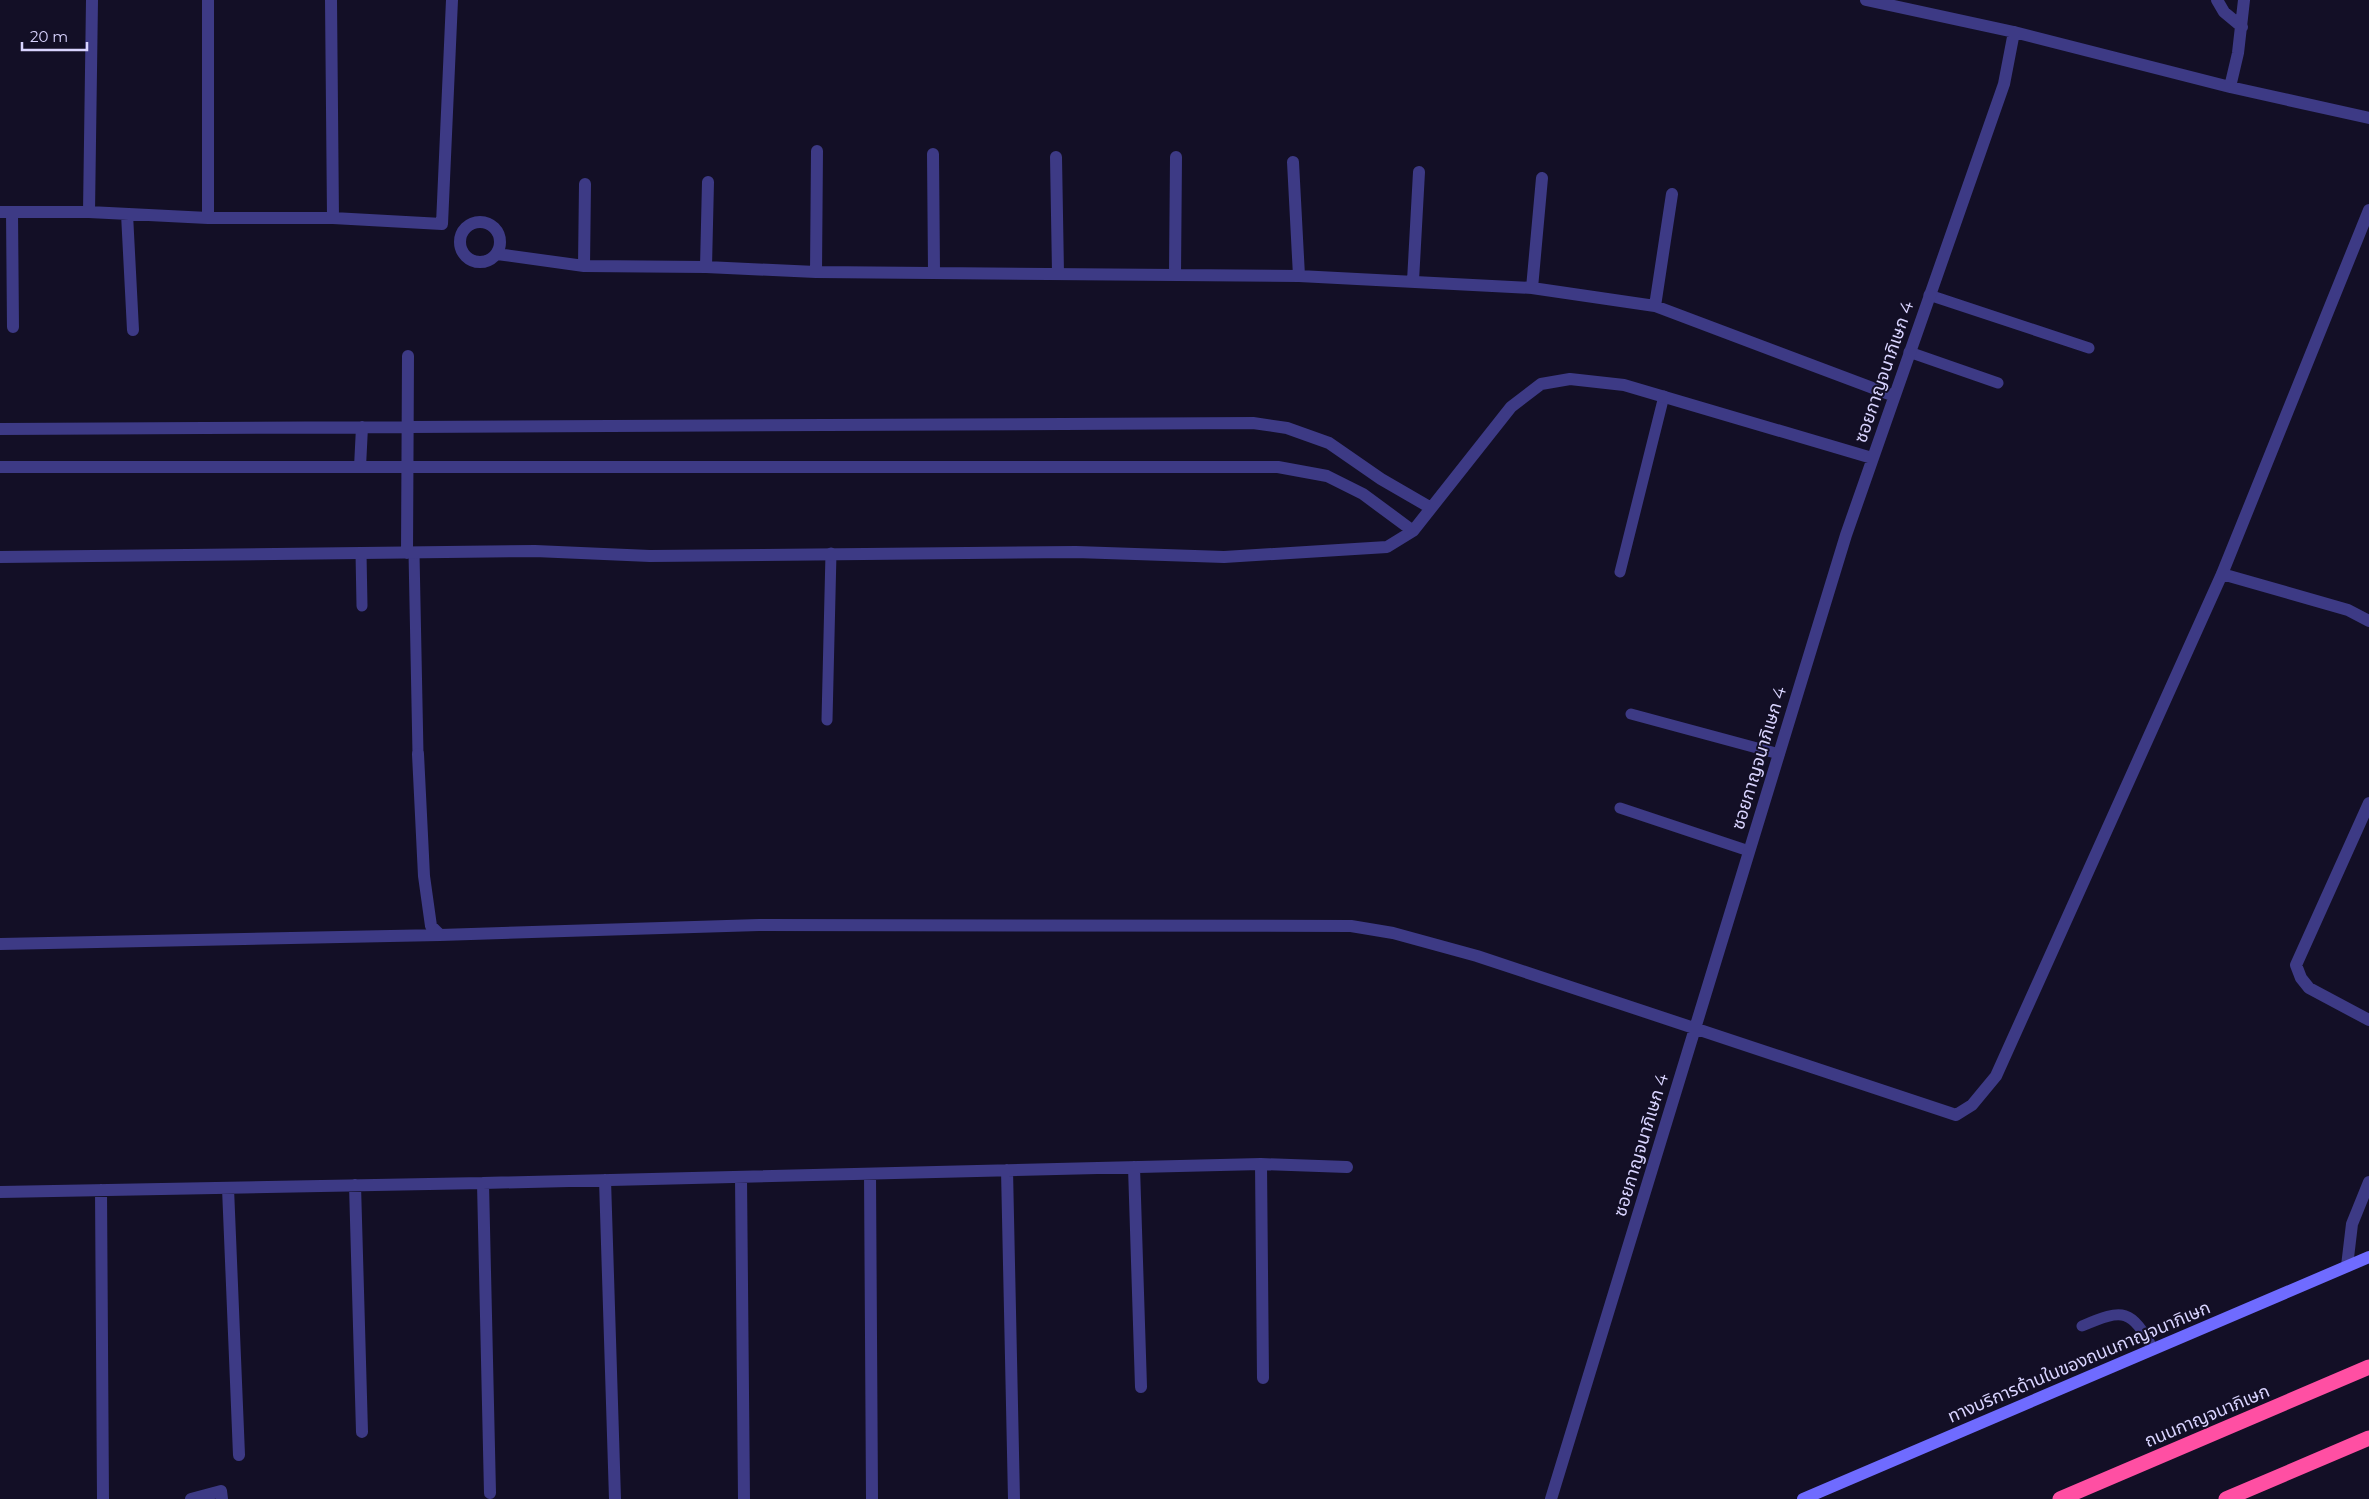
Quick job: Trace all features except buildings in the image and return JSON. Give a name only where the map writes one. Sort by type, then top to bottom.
[{"type":"highway","name":"ถนนกาญจนาภิเษก","points":[[2060,1499],[2369,1367]]},
{"type":"highway","points":[[2226,1499],[2369,1438]]},
{"type":"main road","name":"ทางบริการด้านในของถนนกาญจนาภิเษก","points":[[1803,1499],[2369,1257]]},
{"type":"street","points":[[89,212],[92,0]]},
{"type":"street","points":[[208,0],[208,218]]},
{"type":"street","points":[[331,0],[333,218]]},
{"type":"street","points":[[442,224],[452,0]]},
{"type":"street","points":[[2217,0],[2224,12],[2242,27]]},
{"type":"street","points":[[2230,87],[2242,27],[2244,0]]},
{"type":"street","points":[[1873,1],[2014,32],[2230,87],[2369,118]]},
{"type":"street","name":"ซอยกาญจนาภิเษก 4","points":[[1551,1499],[1749,851],[1872,458],[2004,84],[2014,32]]},
{"type":"street","points":[[816,272],[818,151]]},
{"type":"street","points":[[933,154],[934,271]]},
{"type":"street","points":[[1056,157],[1058,273]]},
{"type":"street","points":[[1175,274],[1176,157]]},
{"type":"street","points":[[1293,162],[1299,276]]},
{"type":"street","points":[[1413,281],[1419,172]]},
{"type":"street","points":[[1532,288],[1542,178]]},
{"type":"street","points":[[706,267],[708,182]]},
{"type":"street","points":[[584,266],[585,184]]},
{"type":"street","points":[[1655,306],[1672,194]]},
{"type":"street","points":[[0,944],[440,935],[759,925],[1351,926],[1393,933],[1477,956],[1694,1030],[1956,1115],[1972,1105],[1996,1076],[2222,574],[2369,210]]},
{"type":"street","points":[[13,327],[6,212],[89,212],[208,218],[333,218],[442,224],[464,230]]},
{"type":"street","points":[[127,214],[133,330]]},
{"type":"street","points":[[482,222],[492,226],[499,234],[501,244],[497,254],[489,261],[478,262],[469,259],[462,251],[460,240],[464,230],[472,224],[482,222]]},
{"type":"street","points":[[497,254],[584,266],[706,267],[816,272],[934,271],[1299,276],[1532,288],[1655,306],[1894,396]]},
{"type":"street","points":[[408,356],[407,468],[410,553]]},
{"type":"street","points":[[0,556],[535,552],[650,556],[1076,552],[1224,556],[1387,547],[1413,531],[1511,407],[1541,384],[1570,379],[1624,385],[1872,458]]},
{"type":"street","points":[[0,429],[1253,422],[1287,428],[1330,443],[1382,480],[1431,508]]},
{"type":"street","points":[[360,467],[362,427]]},
{"type":"street","points":[[0,467],[1278,467],[1327,476],[1362,494],[1413,531]]},
{"type":"street","points":[[2222,574],[2348,610],[2369,620]]},
{"type":"street","points":[[418,754],[424,876],[431,926],[440,935]]},
{"type":"street","points":[[2369,804],[2296,965],[2301,978],[2309,988],[2369,1020]]},
{"type":"street","points":[[1261,1164],[1264,1378]]},
{"type":"street","points":[[0,1192],[356,1186],[1261,1164],[1347,1167]]},
{"type":"street","points":[[1134,1167],[1141,1387]]},
{"type":"street","points":[[1007,1170],[1014,1499]]},
{"type":"street","points":[[870,1174],[872,1499]]},
{"type":"street","points":[[741,1177],[744,1499]]},
{"type":"street","points":[[605,1180],[615,1499]]},
{"type":"street","points":[[2346,1266],[2352,1224],[2369,1182]]},
{"type":"street","points":[[483,1183],[490,1493]]},
{"type":"street","points":[[356,1186],[362,1432]]},
{"type":"street","points":[[228,1188],[239,1455]]},
{"type":"street","points":[[101,1190],[102,1499]]},
{"type":"street","points":[[191,1499],[221,1491],[222,1499]]},
{"type":"lane","points":[[1930,295],[2089,348]]},
{"type":"lane","points":[[1909,352],[1998,383]]},
{"type":"lane","points":[[1620,572],[1664,396]]},
{"type":"lane","points":[[361,553],[362,606]]},
{"type":"lane","points":[[410,553],[418,754]]},
{"type":"lane","points":[[827,720],[831,553]]},
{"type":"lane","points":[[1631,714],[1779,754]]},
{"type":"lane","points":[[1620,808],[1749,851]]},
{"type":"lane","points":[[2082,1326],[2106,1316],[2119,1314],[2140,1324],[2153,1349]]}]
